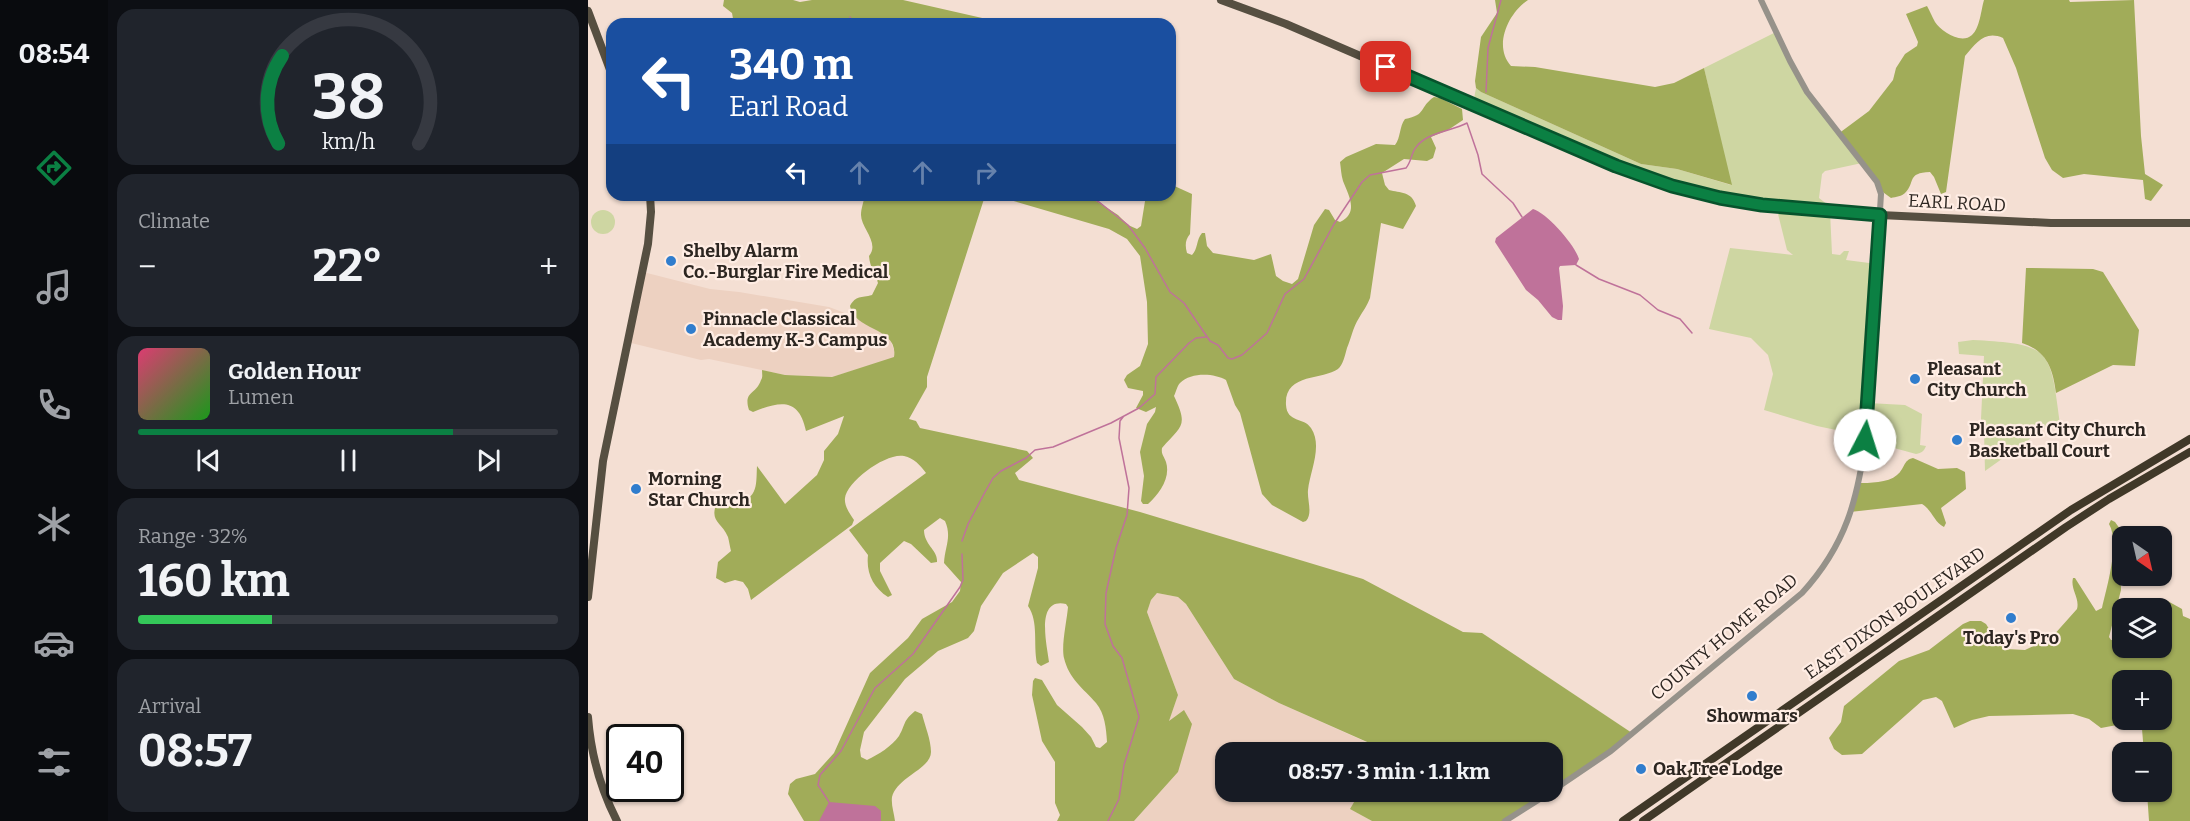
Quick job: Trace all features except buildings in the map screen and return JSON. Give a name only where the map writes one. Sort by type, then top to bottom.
[{"type":"highway","name":"EAST DIXON BOULEVARD","points":[[1623,821],[2071,510],[2190,439]]},
{"type":"highway","name":"EAST DIXON BOULEVARD","points":[[1643,821],[2109,499],[2190,452]]},
{"type":"highway","points":[[2015,563],[2014,557],[2059,524],[2071,510]]},
{"type":"highway","points":[[1960,601],[1968,589],[2004,563],[2003,557]]},
{"type":"highway","points":[[1734,759],[1735,751],[1768,728],[1783,712]]},
{"type":"highway","points":[[1671,802],[1682,789],[1722,759],[1722,753]]},
{"type":"main road","name":"EARL ROAD","points":[[1221,0],[1286,24],[1642,176],[1694,192],[1749,203],[1880,215],[2051,224],[2190,223]]},
{"type":"main road","points":[[588,11],[606,59]]},
{"type":"main road","points":[[588,597],[605,450],[648,244],[650,201]]},
{"type":"main road","points":[[588,717],[597,773],[617,821]]},
{"type":"street","name":"COUNTY HOME ROAD","points":[[1563,784],[1611,751],[1802,593],[1818,575],[1835,549],[1852,506],[1862,469],[1882,198],[1879,186],[1807,92],[1761,0]]},
{"type":"street","name":"COUNTY HOME ROAD","points":[[1505,821],[1535,802]]},
{"type":"shaded area","points":[[1533,209],[1560,230],[1579,259],[1576,265],[1559,268],[1563,306],[1562,320],[1552,317],[1526,290],[1495,242],[1496,238]]},
{"type":"shaded area","points":[[643,272],[710,289],[829,307],[853,316],[889,337],[895,353],[894,358],[832,377],[785,375],[709,359],[701,360],[627,342]]},
{"type":"shaded area","points":[[1157,593],[1178,597],[1186,604],[1234,679],[1279,703],[1366,742],[1215,742],[1215,802],[1355,802],[1351,809],[1372,821],[1134,821],[1178,772],[1168,723],[1178,695],[1147,612],[1151,600]]},
{"type":"shaded area","points":[[829,802],[875,806],[881,811],[881,821],[819,821]]},
{"type":"green space","points":[[724,0],[793,0],[800,2],[903,0],[982,18],[733,18],[732,13],[723,6]]},
{"type":"green space","points":[[1495,0],[1528,0],[1514,13],[1505,30],[1503,49],[1511,66],[1535,67],[1655,87],[1674,83],[1704,68],[1732,185],[1677,169],[1641,164],[1481,92],[1476,88],[1475,81],[1481,37],[1497,13]]},
{"type":"green space","points":[[1984,0],[2069,0],[2070,2],[2134,0],[2145,174],[2163,185],[2151,201],[2145,199],[2143,180],[2084,174],[2063,178],[2052,170],[2045,158],[2016,68],[2003,38],[1997,36],[1981,39],[1965,56],[1946,192],[1941,194],[1930,172],[1914,176],[1908,189],[1901,196],[1891,198],[1880,190],[1838,134],[1869,111],[1893,80],[1896,68],[1905,54],[1917,46],[1918,42],[1906,14],[1927,6],[1935,22],[1942,29],[1957,38],[1967,38],[1977,28]]},
{"type":"green space","points":[[1776,32],[1798,77],[1862,163],[1825,171],[1822,174],[1819,198],[1828,205],[1830,211],[1832,254],[1840,255],[1844,251],[1849,251],[1846,260],[1877,264],[1868,403],[1905,405],[1922,414],[1920,445],[1926,446],[1920,453],[1916,454],[1865,440],[1865,436],[1817,426],[1764,410],[1773,374],[1768,355],[1751,338],[1709,329],[1730,248],[1793,255],[1787,250],[1776,206],[1672,186],[1473,104],[1476,88],[1641,164],[1677,169],[1731,185],[1704,68]]},
{"type":"green space","points":[[1434,97],[1462,109],[1463,120],[1431,137],[1436,148],[1433,158],[1427,161],[1404,159],[1382,173],[1389,190],[1409,195],[1416,206],[1403,229],[1381,223],[1370,298],[1355,325],[1340,367],[1298,382],[1291,387],[1287,395],[1286,405],[1289,415],[1311,428],[1316,443],[1308,490],[1309,514],[1306,521],[1303,522],[1272,505],[1262,494],[1240,413],[1226,380],[1209,375],[1190,377],[1178,386],[1174,396],[1181,414],[1181,425],[1162,448],[1167,474],[1160,491],[1148,504],[1143,504],[1141,501],[1144,476],[1140,452],[1147,424],[1156,407],[1146,412],[1136,408],[1143,391],[1128,388],[1124,380],[1140,366],[1148,344],[1147,302],[1140,256],[1127,239],[1109,229],[1013,201],[1096,201],[1118,215],[1128,225],[1137,229],[1141,226],[1145,201],[1176,201],[1176,187],[1192,194],[1190,234],[1186,243],[1187,253],[1192,255],[1200,236],[1205,233],[1207,246],[1213,253],[1254,260],[1271,254],[1276,276],[1292,284],[1298,279],[1314,225],[1325,209],[1329,210],[1335,220],[1340,222],[1346,218],[1351,209],[1350,198],[1342,179],[1340,162],[1376,144],[1395,145],[1405,119],[1420,113]]},
{"type":"green space","points":[[863,201],[983,201],[927,377],[927,387],[909,419],[916,421],[920,428],[1027,451],[1033,458],[1015,473],[1019,480],[1140,512],[1363,579],[1463,632],[1482,633],[1632,733],[1563,784],[1563,742],[1367,742],[1279,703],[1234,679],[1186,604],[1178,597],[1157,593],[1151,600],[1147,612],[1178,695],[1169,721],[1184,710],[1192,724],[1178,772],[1134,821],[1057,821],[1060,815],[1055,803],[1055,762],[1042,741],[1032,695],[1035,678],[1042,680],[1057,705],[1082,727],[1096,747],[1100,748],[1107,742],[1107,737],[1099,707],[1073,678],[1066,665],[1063,653],[1068,607],[1066,604],[1056,604],[1046,615],[1045,634],[1049,662],[1041,666],[1037,663],[1035,626],[1028,606],[1038,568],[1038,557],[1033,553],[1003,573],[981,606],[974,631],[968,638],[938,651],[905,679],[864,732],[860,750],[861,757],[867,760],[892,744],[915,711],[922,714],[930,743],[930,758],[895,790],[892,806],[895,821],[804,821],[788,794],[790,784],[796,779],[815,774],[834,753],[870,673],[908,638],[922,619],[952,602],[960,591],[961,582],[944,563],[948,532],[945,521],[940,518],[924,530],[926,540],[937,562],[931,563],[911,544],[904,541],[880,563],[880,571],[892,595],[888,597],[878,589],[869,574],[868,555],[849,530],[926,473],[917,462],[904,456],[888,458],[860,476],[847,491],[845,498],[846,507],[854,520],[852,525],[751,600],[743,582],[735,580],[725,583],[716,578],[718,562],[731,551],[728,537],[715,518],[717,502],[736,502],[749,498],[755,489],[757,466],[785,504],[817,475],[824,460],[824,451],[838,434],[844,416],[806,431],[799,412],[793,407],[780,404],[753,412],[749,410],[748,399],[759,385],[762,370],[785,375],[832,377],[894,357],[894,347],[890,340],[859,320],[853,314],[850,306],[857,298],[872,295],[878,283],[869,256],[872,251],[871,241],[861,215]]},
{"type":"green space","points":[[603,210],[608,211],[614,217],[614,227],[608,233],[603,234],[598,233],[592,227],[591,222],[592,217],[598,211]]},
{"type":"green space","points":[[2026,268],[2093,269],[2103,272],[2139,330],[2135,366],[2113,365],[2056,393],[2051,369],[2043,356],[2031,346],[2022,343]]},
{"type":"green space","points":[[1973,340],[2019,344],[2042,355],[2049,366],[2053,380],[2060,424],[2044,429],[1985,471],[1984,431],[1981,419],[1984,356],[1959,354],[1958,342]]},
{"type":"green space","points":[[1913,458],[1938,469],[1957,468],[1965,472],[1966,489],[1941,508],[1946,523],[1944,527],[1922,504],[1850,512],[1858,483],[1889,480],[1900,473],[1907,461]]},
{"type":"green space","points":[[2111,520],[2118,526],[2112,526],[2112,532],[2109,524]]},
{"type":"green space","points":[[2112,559],[2112,586],[2121,586],[2121,590],[2119,598],[2112,598],[2112,625],[2109,637],[2112,640],[2112,658],[2172,658],[2172,603],[2182,609],[2183,616],[2190,619],[2190,821],[2149,821],[2148,802],[2172,802],[2172,742],[2143,742],[2142,730],[2172,730],[2172,670],[2112,670],[2112,726],[2101,728],[2089,719],[2073,714],[1989,716],[1954,728],[1942,701],[1936,697],[1923,700],[1862,754],[1842,755],[1834,749],[1829,738],[1841,722],[1844,706],[1899,661],[1929,650],[1970,621],[1981,621],[1986,624],[1997,642],[2006,649],[2025,650],[2052,637],[2077,609],[2073,578],[2096,611],[2102,608]]},
{"type":"green space","points":[[1354,802],[1535,802],[1505,821],[1372,821],[1350,809]]},
{"type":"waterway","points":[[1486,92],[1488,48],[1501,0]]},
{"type":"waterway","points":[[1097,201],[1128,225],[1145,248],[1170,292],[1184,303],[1210,341],[1218,345],[1228,358],[1232,359],[1242,355],[1267,333],[1285,294],[1304,279],[1334,224],[1362,182],[1370,175],[1406,168],[1415,148],[1427,138],[1467,123],[1482,174],[1513,203],[1522,217]]},
{"type":"waterway","points":[[1576,265],[1599,279],[1640,295],[1658,310],[1680,319],[1692,333]]},
{"type":"waterway","points":[[962,541],[985,492],[993,478],[1001,471],[1026,458],[1035,450],[1053,447],[1111,423],[1139,408],[1155,394],[1156,377],[1189,343],[1196,338],[1206,337]]},
{"type":"waterway","points":[[1108,821],[1119,799],[1124,765],[1139,717],[1122,658],[1113,646],[1105,624],[1106,593],[1116,548],[1127,515],[1129,488],[1119,438],[1120,421],[1123,417]]},
{"type":"waterway","points":[[829,802],[818,785],[820,775],[841,751],[875,688],[913,654],[960,587],[963,580],[962,554]]},
{"type":"place","name":"Shelby Alarm Co.-Burglar Fire Medical","points":[[671,261]]},
{"type":"place","name":"Pinnacle Classical Academy K-3 Campus","points":[[691,329]]},
{"type":"place","name":"Pleasant City Church","points":[[1915,379]]},
{"type":"place","name":"Pleasant City Church Basketball Court","points":[[1957,440]]},
{"type":"place","name":"Morning Star Church","points":[[636,489]]},
{"type":"place","name":"Today's Pro","points":[[2011,618]]},
{"type":"place","name":"Showmars","points":[[1752,696]]},
{"type":"place","name":"Oak Tree Lodge","points":[[1641,769]]},
{"type":"route","points":[[1386,67],[1616,166],[1672,186],[1720,198],[1762,205],[1880,215],[1865,440]]}]
